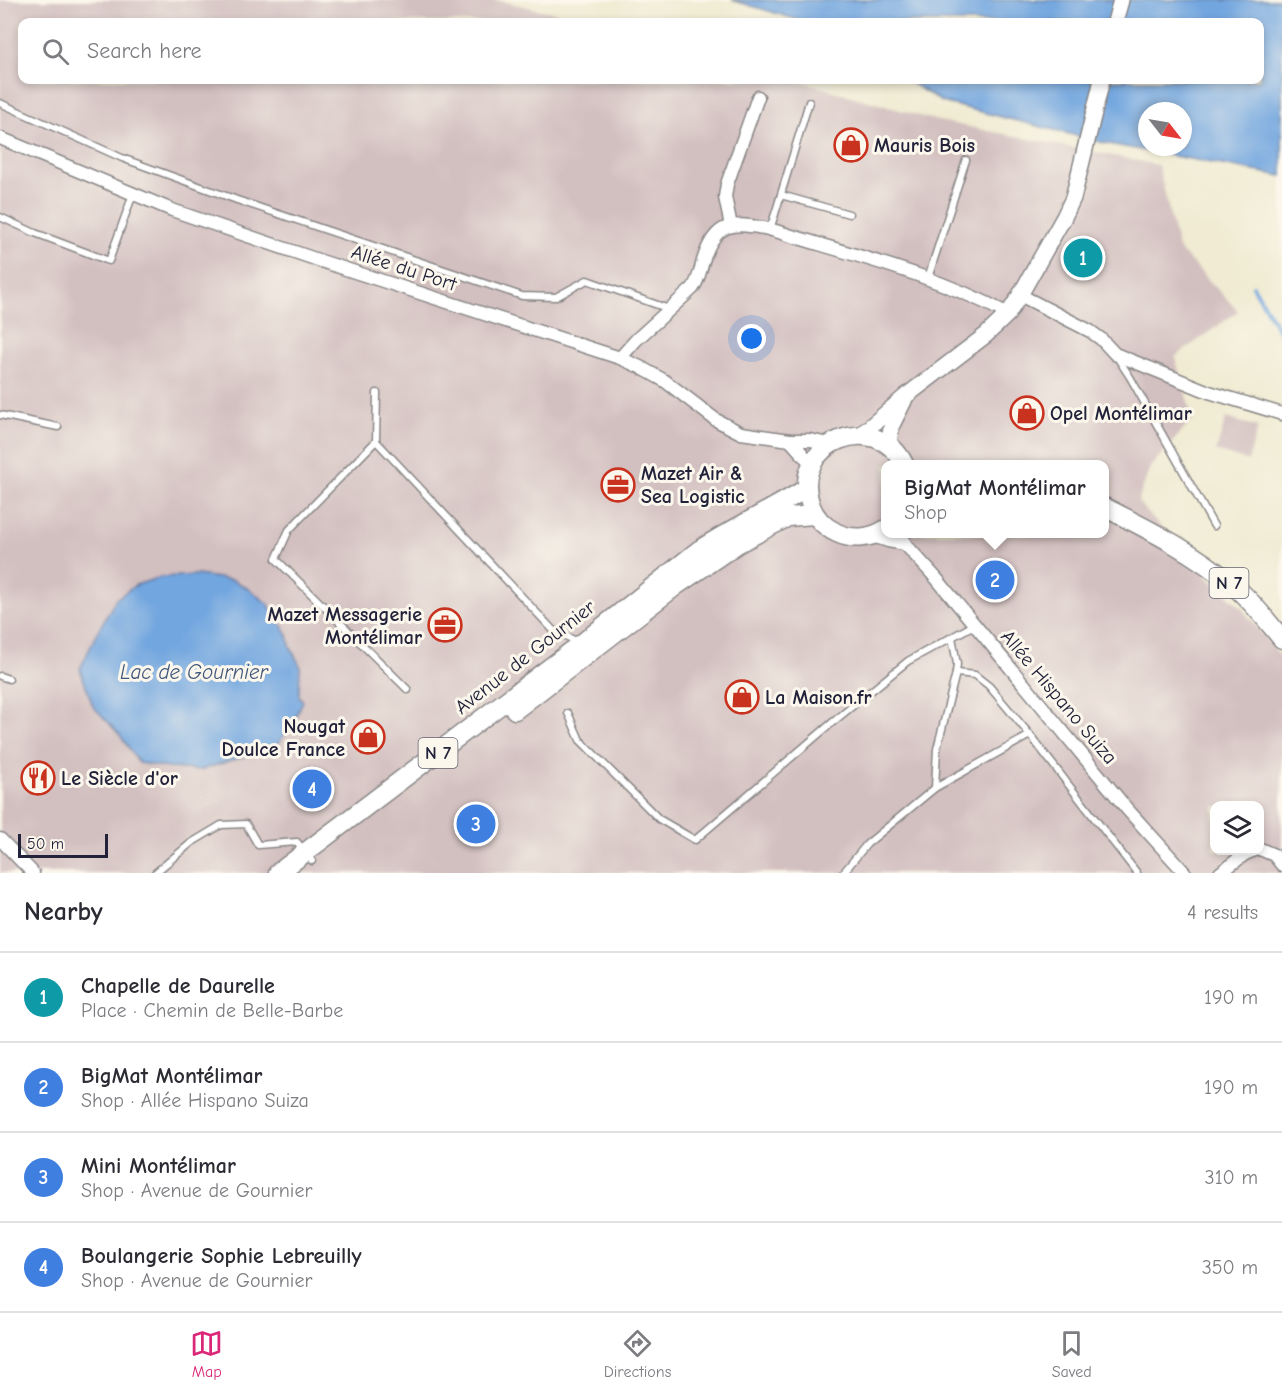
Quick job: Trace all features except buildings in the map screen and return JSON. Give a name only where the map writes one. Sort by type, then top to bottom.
[{"type":"main road","points":[[879,533],[854,538],[836,533],[821,522],[811,506],[807,488],[808,474],[820,452],[829,444],[845,437],[872,437],[889,446],[901,460]]},
{"type":"main road","name":"Avenue de Gournier","points":[[585,649],[699,550],[807,488]]},
{"type":"main road","name":"N 7","points":[[1109,510],[1165,538],[1235,587],[1282,639]]},
{"type":"main road","name":"Avenue de Gournier","points":[[278,873],[309,857],[585,649],[737,544],[788,517],[815,514]]},
{"type":"main road","name":"N 7","points":[[1109,518],[1165,538]]},
{"type":"main road","name":"Avenue de Gournier","points":[[297,873],[309,857]]},
{"type":"street","points":[[1116,18],[1121,0]]},
{"type":"street","points":[[859,436],[906,396],[986,335],[1008,314],[1069,208],[1101,84]]},
{"type":"street","points":[[731,226],[725,197],[727,184],[758,97]]},
{"type":"street","name":"Allée du Port","points":[[0,138],[172,210],[620,358],[673,386],[716,420],[741,433],[829,444]]},
{"type":"street","points":[[620,358],[636,340],[693,288],[698,280],[711,241],[725,228],[744,224],[769,229],[928,278],[979,298],[1008,314]]},
{"type":"street","points":[[1020,295],[1090,331],[1115,354],[1209,392],[1282,414]]},
{"type":"street","points":[[889,446],[891,427],[906,396]]},
{"type":"street","points":[[790,440],[813,463]]},
{"type":"street","name":"Allée Hispano Suiza","points":[[885,538],[888,541],[904,539],[1127,809],[1185,873]]},
{"type":"street","points":[[0,839],[33,873]]},
{"type":"street","points":[[1264,851],[1274,855],[1282,865]]},
{"type":"street","points":[[1220,873],[1244,855]]},
{"type":"lane","points":[[769,229],[809,102]]},
{"type":"lane","points":[[0,103],[122,158],[226,196],[522,296],[556,297],[586,280],[669,309]]},
{"type":"lane","points":[[928,278],[966,160]]},
{"type":"lane","points":[[0,217],[109,261],[133,194]]},
{"type":"lane","points":[[781,195],[849,214]]},
{"type":"lane","points":[[1115,354],[1214,526]]},
{"type":"lane","points":[[377,393],[376,441],[289,530],[276,559],[408,690]]},
{"type":"lane","points":[[0,415],[58,427]]},
{"type":"lane","points":[[376,441],[553,630],[585,649]]},
{"type":"lane","points":[[568,713],[580,740],[659,819],[695,840],[908,661],[974,625]]},
{"type":"lane","points":[[935,788],[937,749],[956,673],[957,664],[952,637]]},
{"type":"lane","points":[[956,673],[975,675],[989,687],[1137,873]]},
{"type":"lane","points":[[0,676],[9,679]]},
{"type":"lane","points":[[843,873],[867,844],[935,788],[1029,735]]},
{"type":"lane","points":[[154,873],[191,843],[221,825],[246,824],[258,845],[297,842],[309,857]]},
{"type":"shaded area","points":[[0,0],[495,0],[578,18],[18,18],[18,84],[810,84],[934,120],[1158,165],[1178,248],[1238,311],[1175,357],[1193,419],[1150,467],[1138,502],[1207,577],[1241,607],[1282,659],[1282,873],[0,873]]},
{"type":"shaded area","points":[[1226,418],[1258,427],[1248,461],[1216,451]]},
{"type":"water","points":[[732,0],[1282,0],[1282,176],[1174,156],[1192,156],[1192,102],[1138,102],[1138,149],[942,102],[913,84],[1264,84],[1264,18],[792,18]]},
{"type":"water","name":"Lac de Gournier","points":[[197,575],[233,580],[268,604],[288,635],[290,646],[300,666],[299,696],[303,701],[291,726],[276,746],[201,770],[139,763],[120,735],[93,706],[80,669],[116,599],[136,585],[161,577]]},
{"type":"waterway","points":[[1253,286],[1282,336]]},
{"type":"place","name":"Mauris Bois","points":[[851,145]]},
{"type":"place","name":"Chapelle de Daurelle","points":[[1083,258]]},
{"type":"place","name":"Opel Montélimar","points":[[1027,413]]},
{"type":"place","name":"Mazet Air & Sea Logistic","points":[[618,485]]},
{"type":"place","name":"BigMat Montélimar","points":[[995,580]]},
{"type":"place","name":"Mazet Messagerie Montélimar","points":[[445,625]]},
{"type":"place","name":"La Maison.fr","points":[[742,697]]},
{"type":"place","name":"Nougat Doulce France","points":[[368,737]]},
{"type":"place","name":"Le Siècle d'or","points":[[38,778]]},
{"type":"place","name":"Boulangerie Sophie Lebreuilly","points":[[312,789]]},
{"type":"place","name":"Mini Montélimar","points":[[476,824]]}]
